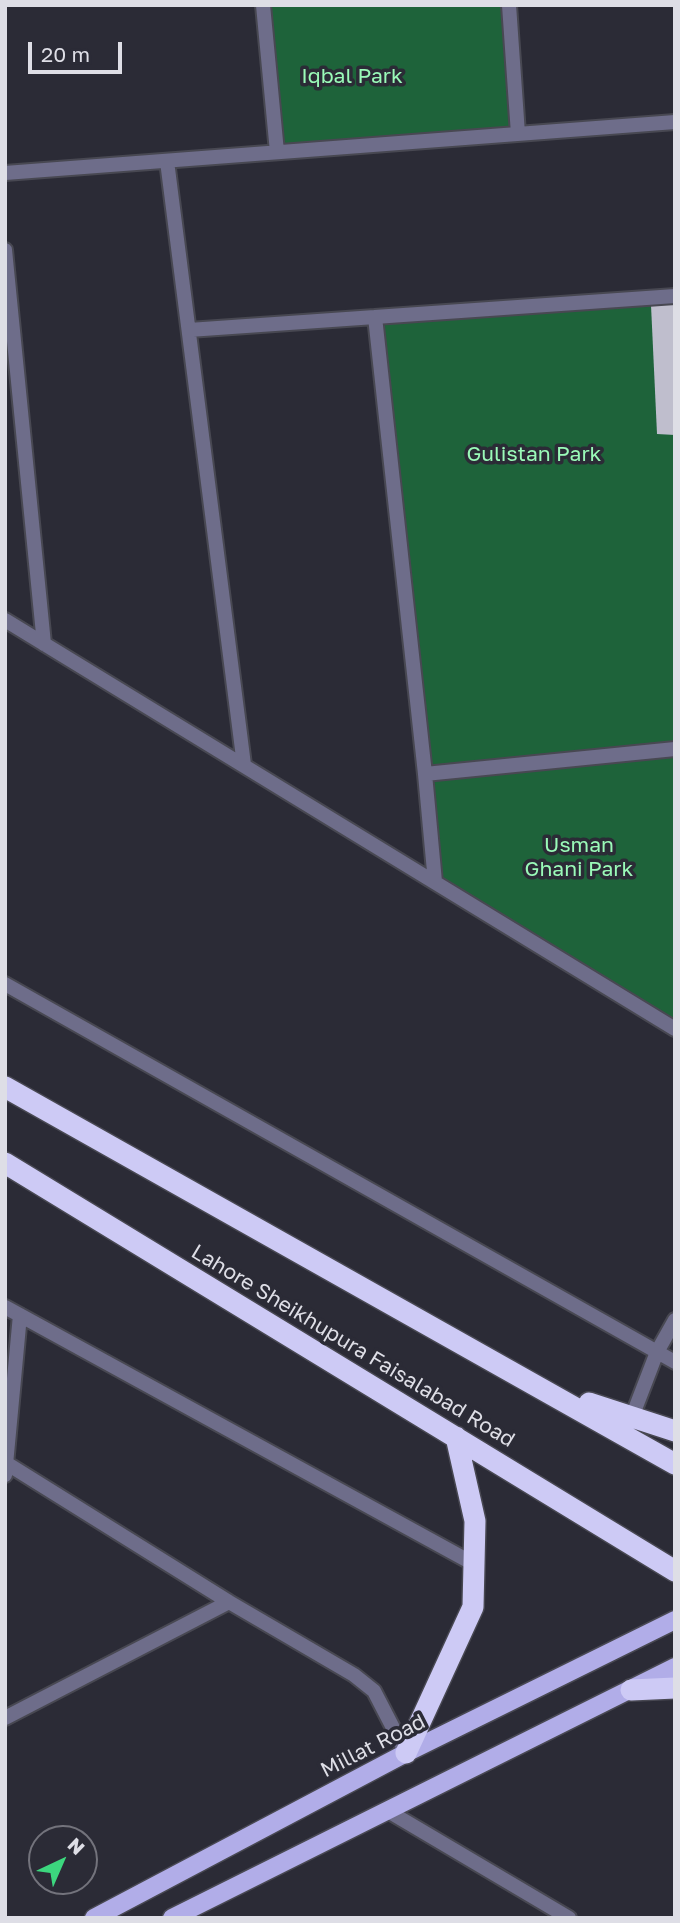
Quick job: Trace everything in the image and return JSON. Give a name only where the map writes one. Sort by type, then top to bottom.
[{"type":"highway","points":[[5,1087],[547,1389],[675,1464]]},
{"type":"highway","name":"Lahore Sheikhupura Faisalabad Road","points":[[5,1163],[675,1571]]},
{"type":"highway","points":[[547,1389],[675,1431]]},
{"type":"highway","points":[[406,1753],[473,1607],[475,1521],[456,1437]]},
{"type":"highway","points":[[631,1690],[675,1688]]},
{"type":"main road","name":"Millat Road","points":[[101,1916],[406,1753],[675,1620]]},
{"type":"main road","points":[[172,1918],[675,1667]]},
{"type":"street","points":[[263,5],[277,152]]},
{"type":"street","points":[[509,5],[518,134]]},
{"type":"street","points":[[5,173],[675,122]]},
{"type":"street","points":[[167,160],[244,765]]},
{"type":"street","points":[[5,250],[44,644]]},
{"type":"street","points":[[189,330],[675,296]]},
{"type":"street","points":[[376,317],[435,882]]},
{"type":"street","points":[[5,620],[675,1029]]},
{"type":"street","points":[[425,774],[675,749]]},
{"type":"street","points":[[5,984],[675,1363]]},
{"type":"street","points":[[5,1307],[474,1564]]},
{"type":"street","points":[[20,1315],[6,1469],[354,1675],[374,1691],[406,1753]]},
{"type":"street","points":[[632,1417],[657,1352],[675,1320]]},
{"type":"street","points":[[5,1718],[229,1602]]},
{"type":"street","points":[[388,1811],[569,1918]]},
{"type":"green space","name":"Iqbal Park","points":[[263,5],[504,5],[518,134],[278,152]]},
{"type":"green space","name":"Gulistan Park","points":[[675,297],[675,746],[427,773],[376,317]]},
{"type":"green space","name":"Usman Ghani Park","points":[[675,751],[675,1028],[435,882],[426,775]]},
{"type":"building","points":[[675,304],[675,435],[657,434],[651,305]]}]
